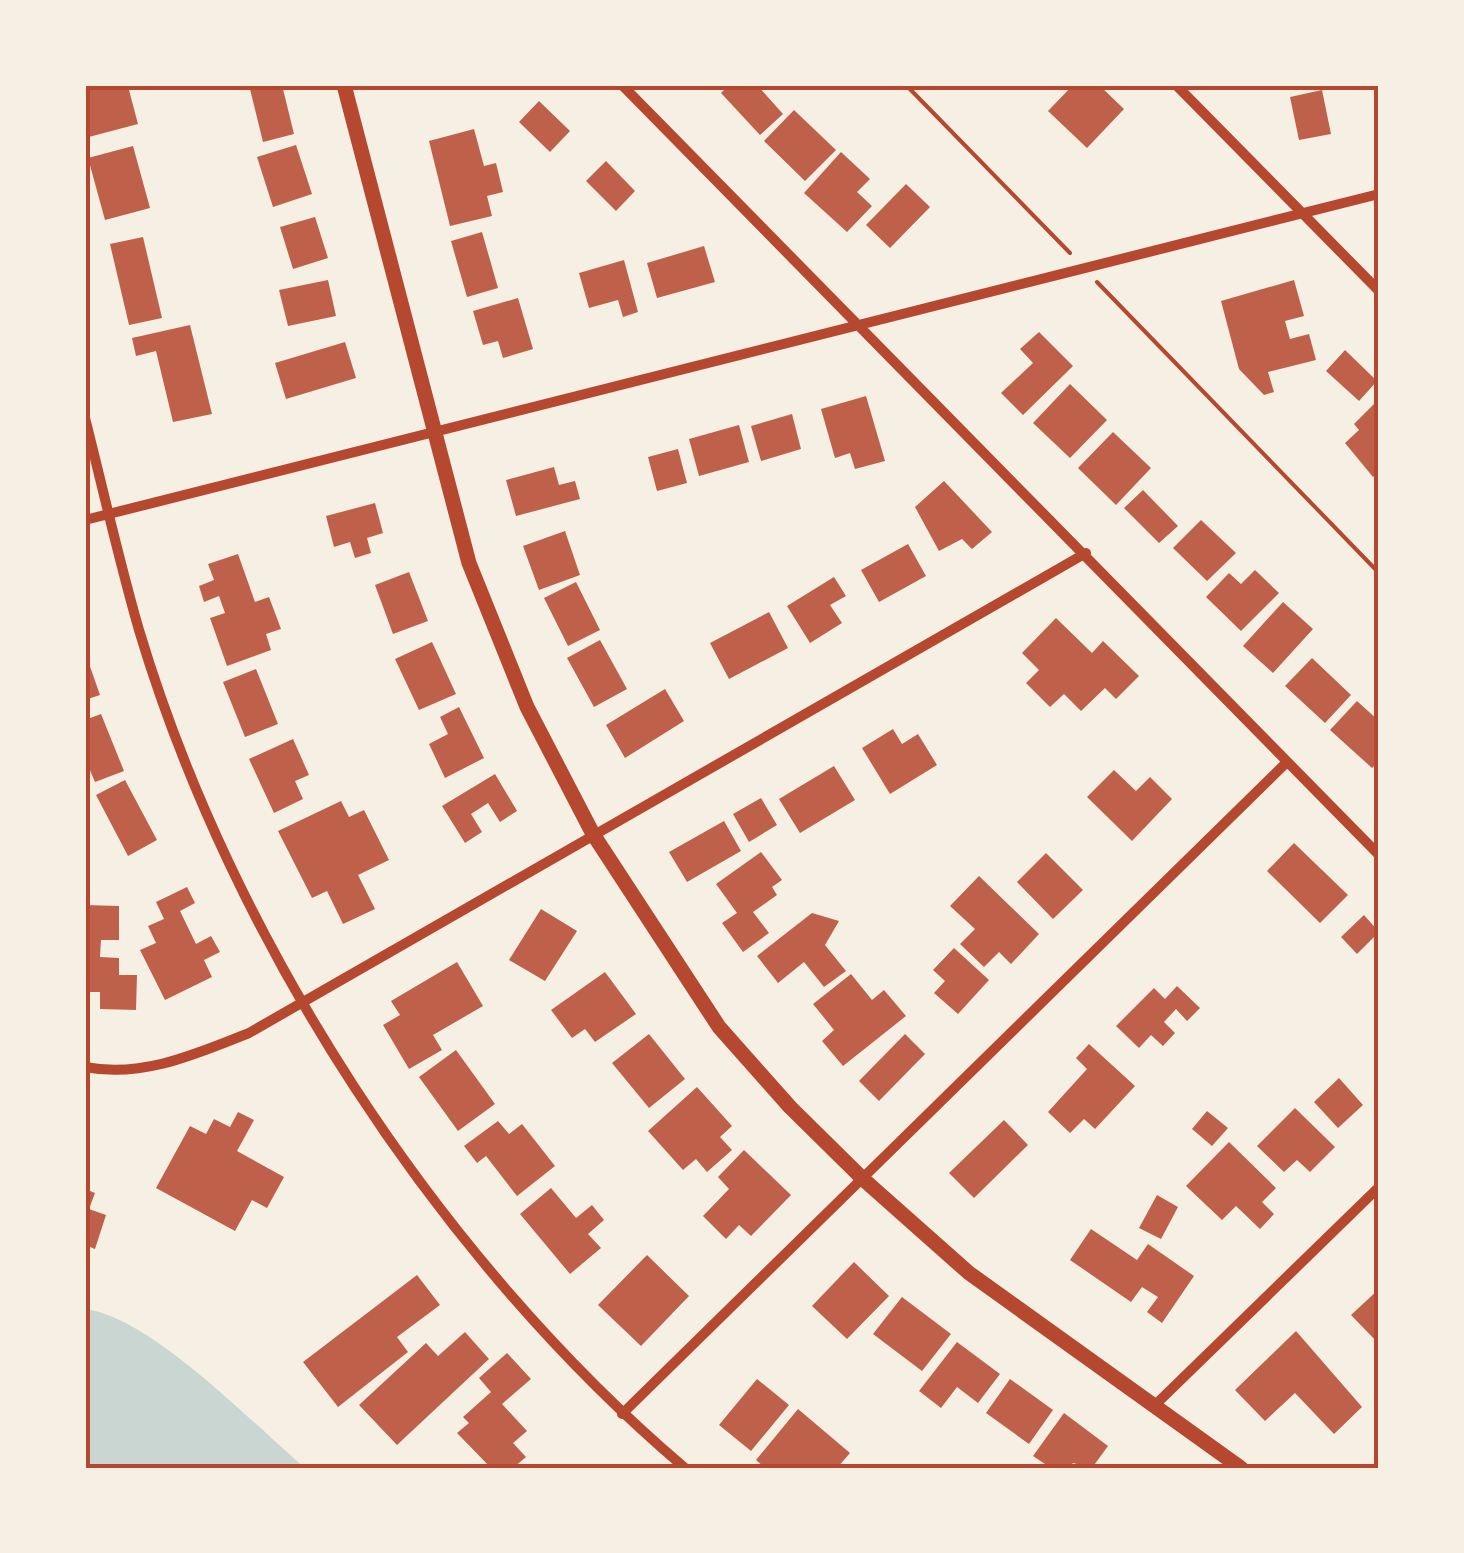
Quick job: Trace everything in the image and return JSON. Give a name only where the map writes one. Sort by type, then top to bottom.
[{"type":"main road","points":[[344,85],[431,431],[469,563],[527,707],[593,834],[719,1027],[790,1107],[862,1178],[969,1273],[1241,1468]]},
{"type":"street","points":[[622,85],[1379,855]]},
{"type":"street","points":[[1176,85],[1379,291]]},
{"type":"street","points":[[85,520],[1379,194]]},
{"type":"street","points":[[85,418],[140,632],[179,740],[234,869],[302,1002],[377,1120],[462,1237],[622,1414],[685,1468]]},
{"type":"street","points":[[85,1067],[141,1069],[192,1056],[249,1033],[1086,553]]},
{"type":"street","points":[[622,1414],[1287,762]]},
{"type":"street","points":[[1154,1407],[1379,1187]]},
{"type":"path","points":[[906,85],[1083,266],[1130,321],[1379,573]]},
{"type":"shaded area","points":[[85,1309],[111,1316],[170,1351],[305,1468],[85,1468]]},
{"type":"building","points":[[85,85],[144,85],[129,90],[138,124],[85,138]]},
{"type":"building","points":[[249,85],[282,85],[294,134],[263,142]]},
{"type":"building","points":[[729,85],[757,85],[783,114],[760,135],[721,93]]},
{"type":"building","points":[[1073,85],[1099,85],[1124,109],[1087,148],[1048,111]]},
{"type":"building","points":[[1322,90],[1331,134],[1299,140],[1290,97]]},
{"type":"building","points":[[539,101],[570,131],[550,152],[519,122]]},
{"type":"building","points":[[794,110],[836,150],[805,181],[764,141]]},
{"type":"building","points":[[474,129],[484,166],[496,163],[503,192],[487,196],[492,216],[450,226],[429,141]]},
{"type":"building","points":[[296,145],[312,194],[273,207],[257,157]]},
{"type":"building","points":[[133,146],[150,208],[105,220],[88,158]]},
{"type":"building","points":[[841,152],[870,179],[857,192],[872,206],[847,232],[804,193]]},
{"type":"building","points":[[606,161],[635,191],[616,211],[586,181]]},
{"type":"building","points":[[906,184],[930,207],[890,248],[866,225]]},
{"type":"building","points":[[315,217],[328,258],[293,269],[280,227]]},
{"type":"building","points":[[482,232],[498,288],[467,297],[451,241]]},
{"type":"building","points":[[143,237],[162,318],[129,325],[110,244]]},
{"type":"building","points":[[704,246],[715,282],[657,298],[647,263]]},
{"type":"building","points":[[624,260],[638,312],[623,317],[618,300],[589,308],[579,273]]},
{"type":"building","points":[[328,280],[336,316],[288,326],[279,290]]},
{"type":"building","points":[[1294,280],[1304,316],[1285,321],[1290,339],[1309,334],[1316,360],[1268,372],[1274,392],[1264,395],[1239,369],[1221,301]]},
{"type":"building","points":[[518,298],[533,349],[503,358],[498,341],[483,345],[473,311]]},
{"type":"building","points":[[190,325],[212,414],[173,422],[156,351],[136,356],[132,338]]},
{"type":"building","points":[[1039,332],[1073,366],[1023,415],[1001,393],[1033,363],[1020,349]]},
{"type":"building","points":[[345,342],[356,378],[286,399],[275,363]]},
{"type":"building","points":[[1345,350],[1377,381],[1359,401],[1326,371]]},
{"type":"building","points":[[1070,384],[1107,420],[1070,458],[1033,423]]},
{"type":"building","points":[[866,396],[885,461],[855,469],[850,453],[835,458],[821,409]]},
{"type":"building","points":[[1379,399],[1379,471],[1373,477],[1345,443],[1359,430],[1354,424]]},
{"type":"building","points":[[792,414],[801,449],[761,461],[751,426]]},
{"type":"building","points":[[739,425],[749,462],[699,476],[689,439]]},
{"type":"building","points":[[1113,432],[1151,468],[1116,505],[1078,468]]},
{"type":"building","points":[[678,449],[687,483],[657,491],[648,457]]},
{"type":"building","points":[[554,467],[559,485],[575,481],[580,499],[516,516],[506,480]]},
{"type":"building","points":[[944,481],[992,532],[972,549],[962,539],[939,551],[915,507]]},
{"type":"building","points":[[1143,490],[1178,526],[1159,543],[1124,508]]},
{"type":"building","points":[[375,503],[383,533],[367,538],[371,553],[355,558],[350,542],[334,547],[326,516]]},
{"type":"building","points":[[1201,520],[1236,553],[1207,581],[1173,548]]},
{"type":"building","points":[[565,531],[580,575],[539,590],[523,546]]},
{"type":"building","points":[[908,544],[926,576],[879,602],[861,570]]},
{"type":"building","points":[[238,554],[255,602],[269,597],[281,629],[266,634],[271,650],[227,666],[210,618],[225,613],[219,596],[204,602],[199,586],[214,580],[208,564]]},
{"type":"building","points":[[1255,570],[1279,593],[1241,631],[1206,597],[1229,573],[1241,584]]},
{"type":"building","points":[[409,572],[428,621],[393,634],[375,585]]},
{"type":"building","points":[[834,577],[846,596],[830,605],[842,623],[810,643],[787,606]]},
{"type":"building","points":[[576,582],[600,630],[568,646],[544,598]]},
{"type":"building","points":[[1283,602],[1313,629],[1273,673],[1243,646]]},
{"type":"building","points":[[769,612],[788,648],[729,679],[710,643]]},
{"type":"building","points":[[1056,618],[1092,653],[1103,641],[1139,676],[1116,699],[1105,688],[1081,711],[1064,694],[1050,707],[1026,683],[1039,670],[1022,653]]},
{"type":"building","points":[[600,640],[627,689],[594,707],[567,658]]},
{"type":"building","points":[[432,642],[456,694],[419,710],[395,659]]},
{"type":"building","points":[[85,656],[100,695],[85,700]]},
{"type":"building","points":[[1312,658],[1351,695],[1325,723],[1285,686]]},
{"type":"building","points":[[256,669],[278,724],[245,737],[223,682]]},
{"type":"building","points":[[665,689],[684,721],[625,758],[606,725]]},
{"type":"building","points":[[1357,701],[1379,721],[1379,761],[1372,768],[1330,730]]},
{"type":"building","points":[[459,707],[484,758],[445,778],[429,744],[448,734],[440,717]]},
{"type":"building","points":[[101,714],[124,771],[95,782],[89,768],[85,770],[85,720]]},
{"type":"building","points":[[893,729],[902,744],[918,734],[937,765],[890,794],[862,748]]},
{"type":"building","points":[[293,739],[309,775],[295,781],[303,799],[274,813],[249,759]]},
{"type":"building","points":[[834,766],[855,800],[800,833],[779,799]]},
{"type":"building","points":[[1114,770],[1136,791],[1150,777],[1172,799],[1132,841],[1087,797]]},
{"type":"building","points":[[495,774],[517,811],[500,822],[488,803],[471,814],[482,832],[465,843],[442,806]]},
{"type":"building","points":[[125,780],[157,840],[128,856],[96,795]]},
{"type":"building","points":[[761,798],[777,825],[749,842],[733,814]]},
{"type":"building","points":[[341,801],[349,817],[364,810],[389,860],[358,875],[375,909],[343,924],[327,891],[312,898],[278,831]]},
{"type":"building","points":[[724,821],[741,851],[687,882],[669,852]]},
{"type":"building","points":[[1294,843],[1348,895],[1320,923],[1267,871]]},
{"type":"building","points":[[761,852],[782,880],[772,887],[777,895],[753,912],[769,933],[743,952],[722,923],[737,913],[716,884]]},
{"type":"building","points":[[1046,853],[1083,890],[1053,919],[1017,882]]},
{"type":"building","points":[[979,876],[1039,934],[1011,964],[999,952],[984,967],[960,944],[975,929],[950,906]]},
{"type":"building","points":[[187,887],[195,903],[180,911],[196,944],[211,936],[220,952],[204,960],[212,977],[165,1000],[140,950],[156,943],[148,926],[164,919],[156,902]]},
{"type":"building","points":[[85,905],[119,906],[119,940],[101,940],[100,957],[119,958],[119,975],[137,975],[136,1010],[100,1009],[100,992],[85,992]]},
{"type":"building","points":[[541,909],[577,931],[545,981],[509,960]]},
{"type":"building","points":[[812,913],[839,921],[825,945],[846,971],[824,987],[804,962],[778,983],[757,956]]},
{"type":"building","points":[[1364,915],[1379,932],[1357,954],[1341,937]]},
{"type":"building","points":[[954,948],[989,980],[958,1014],[934,993],[945,981],[933,970]]},
{"type":"building","points":[[457,962],[483,1006],[433,1035],[442,1050],[409,1069],[383,1025],[400,1015],[391,1001]]},
{"type":"building","points":[[605,972],[636,1014],[595,1042],[585,1029],[572,1038],[551,1010]]},
{"type":"building","points":[[851,974],[872,1000],[884,990],[906,1016],[843,1066],[822,1041],[834,1030],[813,1004]]},
{"type":"building","points":[[1177,986],[1200,1008],[1187,1021],[1176,1009],[1164,1022],[1175,1033],[1163,1046],[1151,1035],[1139,1048],[1116,1026],[1154,988],[1165,999]]},
{"type":"building","points":[[649,1034],[685,1079],[649,1108],[612,1063]]},
{"type":"building","points":[[905,1034],[925,1054],[879,1101],[859,1081]]},
{"type":"building","points":[[1089,1044],[1135,1086],[1095,1129],[1084,1119],[1070,1133],[1048,1112],[1087,1069],[1076,1058]]},
{"type":"building","points":[[456,1050],[495,1104],[458,1131],[419,1077]]},
{"type":"building","points":[[1339,1078],[1363,1105],[1338,1128],[1314,1102]]},
{"type":"building","points":[[697,1087],[732,1126],[720,1137],[732,1150],[707,1172],[696,1159],[683,1170],[648,1131]]},
{"type":"building","points":[[1295,1108],[1335,1147],[1310,1172],[1297,1160],[1284,1172],[1257,1146]]},
{"type":"building","points":[[1207,1111],[1228,1128],[1212,1146],[1192,1129]]},
{"type":"building","points":[[238,1112],[254,1120],[237,1151],[284,1177],[267,1208],[252,1200],[235,1231],[156,1188],[190,1126],[206,1134],[214,1119],[230,1127]]},
{"type":"building","points":[[1004,1120],[1028,1145],[974,1198],[949,1173]]},
{"type":"building","points":[[498,1121],[509,1134],[522,1124],[555,1166],[517,1196],[486,1156],[477,1163],[464,1146]]},
{"type":"building","points":[[1229,1142],[1276,1188],[1262,1202],[1274,1214],[1260,1229],[1236,1206],[1222,1220],[1186,1186]]},
{"type":"building","points":[[744,1150],[791,1195],[751,1236],[739,1225],[726,1239],[703,1216],[729,1189],[718,1177]]},
{"type":"building","points":[[551,1188],[576,1218],[592,1205],[604,1220],[588,1234],[601,1248],[570,1274],[520,1214]]},
{"type":"building","points":[[85,1189],[95,1193],[89,1209],[106,1215],[95,1249],[85,1245]]},
{"type":"building","points":[[1157,1195],[1178,1207],[1161,1239],[1139,1228]]},
{"type":"building","points":[[1091,1229],[1137,1260],[1148,1244],[1194,1276],[1162,1323],[1147,1312],[1158,1297],[1142,1287],[1131,1302],[1070,1260]]},
{"type":"building","points":[[647,1255],[689,1296],[641,1346],[598,1305]]},
{"type":"building","points":[[854,1262],[889,1296],[847,1339],[812,1306]]},
{"type":"building","points":[[417,1275],[440,1305],[397,1337],[408,1352],[338,1407],[303,1362]]},
{"type":"building","points":[[1379,1289],[1379,1344],[1351,1315]]},
{"type":"building","points":[[902,1297],[951,1334],[922,1371],[873,1334]]},
{"type":"building","points":[[1296,1331],[1362,1407],[1334,1434],[1295,1393],[1265,1421],[1235,1390]]},
{"type":"building","points":[[465,1332],[489,1359],[397,1445],[359,1405],[426,1343],[438,1356]]},
{"type":"building","points":[[957,1342],[1000,1374],[978,1403],[957,1387],[941,1408],[919,1391]]},
{"type":"building","points":[[507,1353],[531,1379],[502,1404],[527,1431],[513,1443],[526,1457],[513,1468],[491,1468],[457,1433],[469,1423],[463,1417],[491,1392],[479,1378]]},
{"type":"building","points":[[757,1379],[789,1405],[751,1451],[719,1425]]},
{"type":"building","points":[[1010,1379],[1053,1410],[1029,1444],[986,1413]]},
{"type":"building","points":[[798,1409],[850,1453],[837,1468],[765,1468],[756,1460]]},
{"type":"building","points":[[1064,1413],[1108,1446],[1092,1468],[1073,1463],[1069,1468],[1051,1468],[1033,1456]]}]
